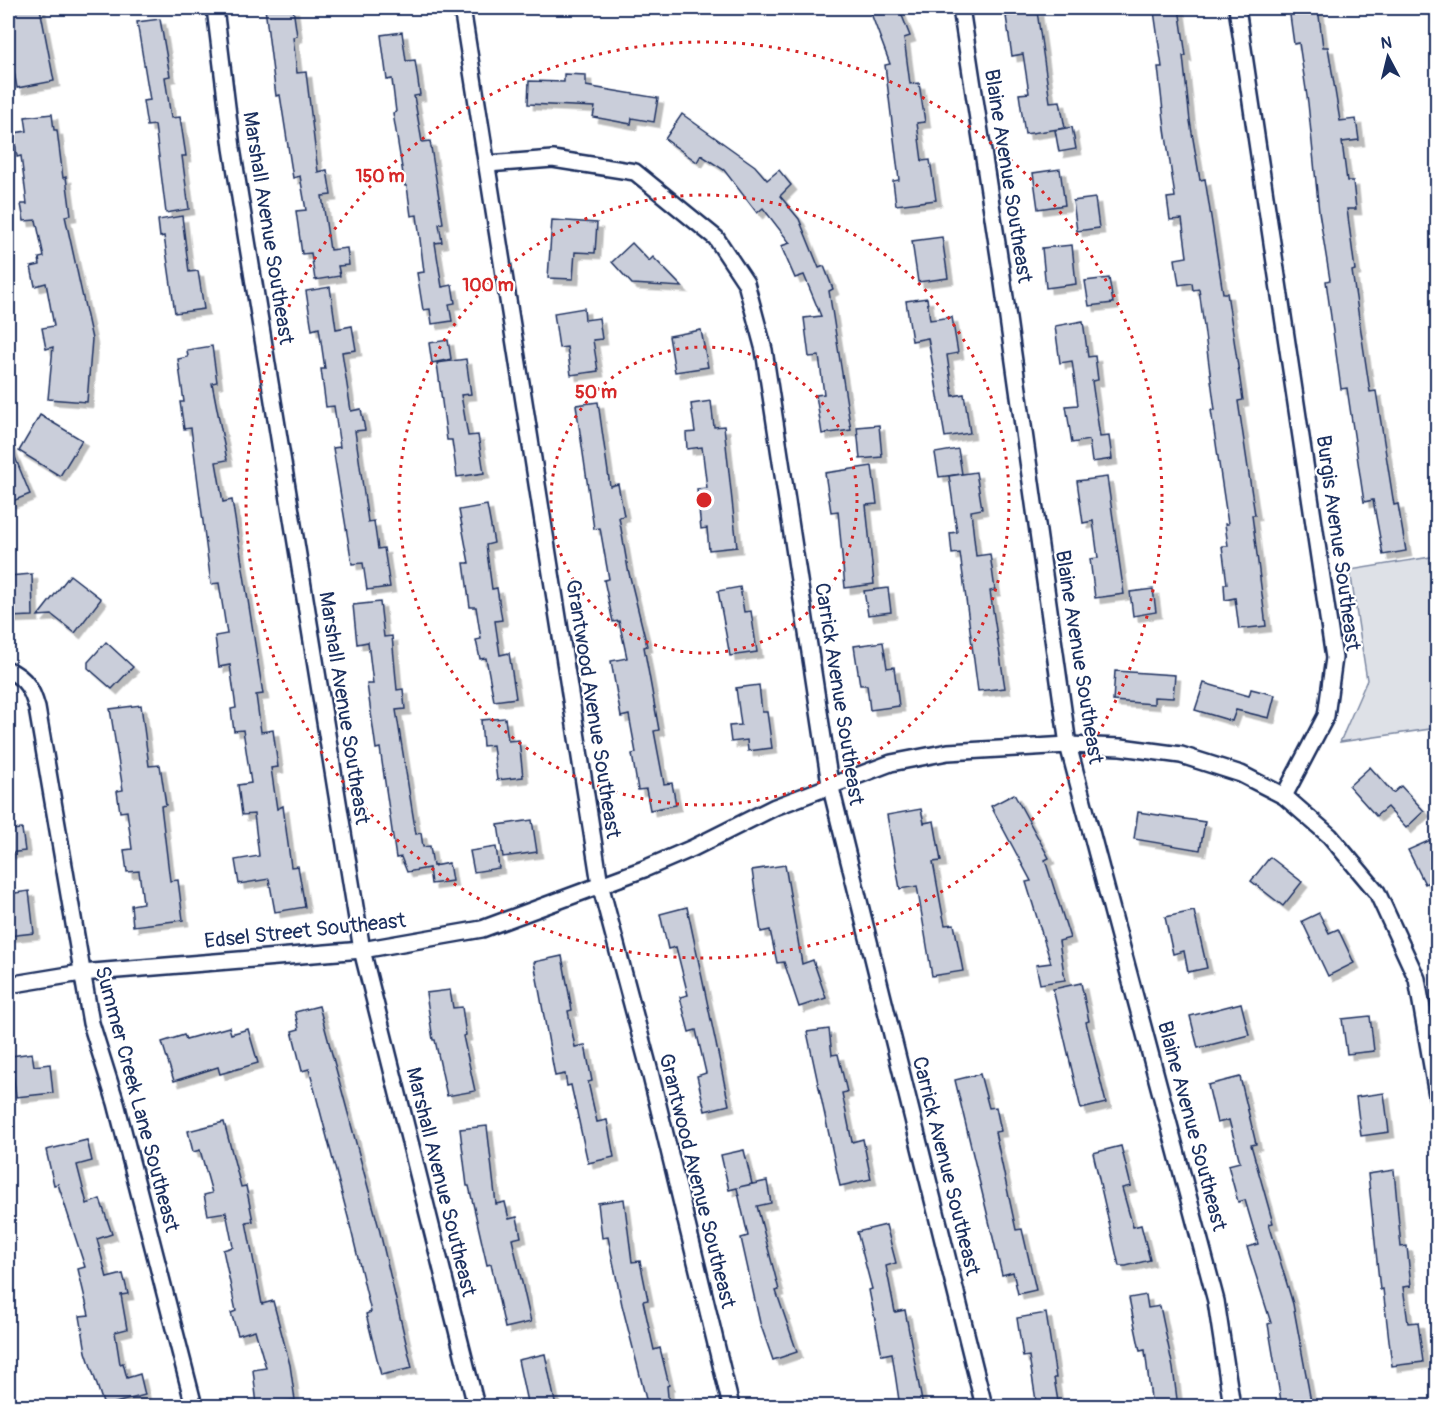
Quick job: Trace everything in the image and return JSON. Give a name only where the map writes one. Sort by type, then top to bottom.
[{"type":"street","name":"Marshall Avenue Southeast","points":[[216,8],[232,148],[362,950],[476,1407]]},
{"type":"street","name":"Grantwood Avenue Southeast","points":[[462,8],[600,884],[650,1072],[731,1407]]},
{"type":"street","name":"Blaine Avenue Southeast","points":[[961,8],[1002,276],[1068,745],[1216,1301],[1232,1407]]},
{"type":"street","name":"Burgis Avenue Southeast","points":[[1237,8],[1334,658],[1326,716],[1284,796]]},
{"type":"street","name":"Carrick Avenue Southeast","points":[[487,165],[553,159],[635,172],[716,238],[746,284],[764,350],[830,784],[984,1407]]},
{"type":"street","name":"Summer Creek Lane Southeast","points":[[8,670],[18,675],[31,687],[37,708],[91,1023],[117,1103],[194,1407]]},
{"type":"street","name":"Edsel Street Southeast","points":[[8,985],[81,973],[362,950],[482,929],[693,848],[775,807],[830,784],[891,763],[948,752],[1068,745],[1121,747],[1181,755],[1241,774],[1284,796]]},
{"type":"street","points":[[1284,796],[1330,836],[1377,892],[1417,979],[1437,1101]]},
{"type":"shaded area","points":[[1437,556],[1437,728],[1340,742],[1367,680],[1350,570]]},
{"type":"building","points":[[8,8],[40,8],[54,81],[17,88],[14,72],[8,74]]},
{"type":"building","points":[[265,8],[293,8],[297,36],[293,37],[297,73],[306,72],[318,172],[327,170],[331,195],[322,196],[330,250],[347,248],[349,265],[338,266],[340,276],[315,280],[311,253],[302,254],[296,211],[306,210],[300,176],[293,178],[280,95],[276,96]]},
{"type":"building","points":[[869,8],[899,8],[910,36],[904,38],[910,84],[919,83],[925,122],[917,123],[922,161],[930,160],[936,200],[896,205],[893,181],[899,180],[885,65],[890,64]]},
{"type":"building","points":[[1179,8],[1186,56],[1183,56],[1190,121],[1200,180],[1205,179],[1223,293],[1227,293],[1243,400],[1238,401],[1255,515],[1252,515],[1266,626],[1239,629],[1235,598],[1225,600],[1224,584],[1227,584],[1222,546],[1228,546],[1225,524],[1228,524],[1211,410],[1215,410],[1199,289],[1193,290],[1192,283],[1179,285],[1175,259],[1187,257],[1182,219],[1170,220],[1167,198],[1175,197],[1158,67],[1162,67],[1154,11]]},
{"type":"building","points":[[1289,8],[1318,8],[1323,47],[1328,47],[1340,121],[1356,119],[1359,140],[1342,142],[1347,181],[1353,181],[1356,209],[1347,209],[1355,270],[1352,271],[1370,392],[1376,391],[1394,505],[1398,504],[1406,551],[1383,555],[1373,500],[1364,502],[1347,388],[1341,389],[1326,281],[1330,280],[1319,212],[1308,103],[1299,43],[1294,44]]},
{"type":"building","points":[[1037,11],[1050,102],[1060,101],[1065,128],[1025,134],[1019,94],[1029,93],[1023,54],[1012,56],[1006,16]]},
{"type":"building","points":[[160,19],[170,76],[165,77],[171,118],[180,117],[186,156],[182,156],[189,209],[166,213],[155,125],[147,126],[143,101],[150,100],[137,22]]},
{"type":"building","points":[[402,32],[406,61],[415,60],[420,95],[414,96],[422,142],[430,141],[443,223],[439,224],[442,242],[435,243],[442,287],[452,285],[455,303],[449,304],[452,321],[432,324],[430,309],[423,310],[417,273],[424,272],[417,215],[411,216],[407,186],[405,186],[393,113],[396,112],[392,79],[387,80],[381,35]]},
{"type":"building","points":[[564,74],[586,75],[586,86],[658,98],[654,122],[632,118],[631,124],[593,117],[595,107],[528,104],[529,81],[564,82]]},
{"type":"building","points":[[52,114],[54,130],[57,130],[63,178],[66,177],[71,215],[65,216],[92,339],[87,402],[48,399],[53,347],[46,349],[42,328],[54,326],[46,283],[35,286],[31,267],[40,265],[39,258],[44,257],[36,220],[24,221],[21,204],[27,204],[21,156],[17,157],[14,133],[27,131],[25,117]]},
{"type":"building","points":[[682,114],[755,166],[767,180],[779,170],[791,185],[780,196],[799,219],[819,268],[824,266],[833,289],[829,291],[851,430],[822,434],[816,395],[824,394],[819,356],[809,357],[804,318],[821,316],[804,275],[795,278],[781,246],[790,243],[763,208],[757,213],[724,170],[701,155],[697,162],[665,139]]},
{"type":"building","points":[[1072,127],[1076,149],[1059,152],[1055,130]]},
{"type":"building","points":[[1060,169],[1065,205],[1038,209],[1033,173]]},
{"type":"building","points":[[1095,198],[1099,228],[1077,231],[1073,201]]},
{"type":"building","points":[[182,216],[189,272],[198,271],[204,309],[175,313],[164,236],[160,237],[158,220]]},
{"type":"building","points":[[552,220],[597,223],[595,253],[575,252],[573,279],[548,278]]},
{"type":"building","points":[[942,237],[948,278],[918,282],[912,241]]},
{"type":"building","points":[[632,243],[649,261],[653,257],[682,287],[632,284],[612,262]]},
{"type":"building","points":[[1072,245],[1076,284],[1046,288],[1042,248]]},
{"type":"building","points":[[1109,278],[1113,303],[1089,306],[1085,281]]},
{"type":"building","points":[[330,287],[336,329],[352,326],[356,350],[342,352],[351,411],[361,409],[365,430],[355,431],[368,522],[374,521],[378,549],[384,548],[390,587],[367,590],[363,563],[352,564],[333,448],[340,447],[334,406],[326,407],[321,369],[325,369],[319,328],[312,330],[306,291]]},
{"type":"building","points":[[927,298],[930,320],[952,317],[958,353],[947,355],[953,396],[964,394],[970,433],[945,437],[928,338],[912,341],[906,301]]},
{"type":"building","points":[[584,308],[585,320],[599,318],[602,339],[593,340],[598,371],[571,375],[567,347],[559,348],[554,313]]},
{"type":"building","points":[[1083,321],[1088,357],[1095,356],[1098,380],[1092,381],[1100,437],[1109,436],[1112,459],[1092,462],[1089,440],[1072,443],[1066,406],[1078,405],[1072,361],[1060,363],[1055,326]]},
{"type":"building","points":[[701,330],[708,367],[675,372],[669,336]]},
{"type":"building","points":[[448,340],[451,359],[432,363],[429,343]]},
{"type":"building","points":[[212,346],[217,382],[212,383],[227,460],[216,462],[223,502],[232,500],[263,694],[256,695],[261,732],[273,730],[278,767],[271,768],[277,809],[283,806],[291,867],[298,866],[305,907],[275,912],[269,879],[239,884],[235,860],[259,856],[254,814],[242,815],[238,785],[251,783],[243,730],[234,731],[231,709],[236,708],[230,665],[219,667],[215,636],[227,634],[219,583],[211,584],[191,428],[184,429],[180,402],[184,402],[178,359],[188,357],[187,350]]},
{"type":"building","points":[[466,359],[471,394],[461,395],[468,436],[478,435],[484,473],[457,477],[452,440],[447,440],[437,363]]},
{"type":"building","points":[[711,401],[714,427],[724,426],[737,547],[709,550],[707,528],[701,529],[697,489],[707,488],[702,447],[687,449],[686,433],[695,432],[691,404]]},
{"type":"building","points":[[598,402],[610,486],[618,484],[624,516],[619,517],[628,569],[647,646],[644,647],[659,730],[654,731],[664,784],[672,783],[676,805],[650,810],[646,789],[638,790],[632,754],[636,753],[629,715],[621,717],[611,661],[627,658],[619,621],[613,622],[604,580],[609,579],[600,528],[594,529],[576,405]]},
{"type":"building","points":[[40,415],[82,440],[60,476],[19,451]]},
{"type":"building","points":[[879,425],[882,457],[860,459],[857,427]]},
{"type":"building","points":[[8,440],[30,494],[8,503]]},
{"type":"building","points":[[958,449],[962,474],[939,477],[935,453]]},
{"type":"building","points":[[872,466],[877,504],[866,505],[874,584],[845,588],[838,511],[831,512],[825,473]]},
{"type":"building","points":[[976,472],[982,509],[971,511],[976,556],[990,554],[995,590],[990,591],[1005,688],[978,691],[960,553],[952,554],[950,533],[957,532],[949,476]]},
{"type":"building","points":[[1107,477],[1124,594],[1095,598],[1090,559],[1098,558],[1093,521],[1083,523],[1077,481]]},
{"type":"building","points":[[487,505],[494,543],[486,545],[492,589],[497,588],[502,620],[495,621],[500,655],[509,653],[516,698],[494,701],[486,658],[480,659],[476,640],[481,639],[476,607],[470,607],[464,563],[469,563],[459,510]]},
{"type":"building","points":[[32,574],[33,616],[8,617],[8,576]]},
{"type":"building","points":[[70,575],[101,599],[75,633],[52,615],[38,616]]},
{"type":"building","points":[[740,587],[744,612],[751,611],[757,652],[730,656],[718,591]]},
{"type":"building","points":[[888,588],[891,612],[868,615],[864,591]]},
{"type":"building","points":[[1153,589],[1156,612],[1133,616],[1130,592]]},
{"type":"building","points":[[380,602],[384,637],[392,636],[397,690],[403,689],[405,709],[396,710],[416,834],[421,833],[423,847],[430,846],[433,866],[449,863],[452,881],[431,884],[429,868],[407,872],[401,857],[396,858],[380,748],[376,749],[367,684],[373,684],[368,642],[357,644],[353,605]]},
{"type":"building","points":[[106,642],[133,667],[112,689],[88,668],[88,662]]},
{"type":"building","points":[[883,642],[887,668],[894,667],[899,706],[870,710],[867,685],[860,685],[854,646]]},
{"type":"building","points":[[1115,671],[1175,675],[1173,698],[1154,697],[1154,704],[1113,701]]},
{"type":"building","points":[[1204,683],[1249,696],[1251,689],[1275,695],[1269,718],[1236,710],[1232,721],[1195,710]]},
{"type":"building","points":[[759,685],[762,712],[767,712],[772,748],[748,751],[747,740],[731,742],[729,726],[741,725],[736,688]]},
{"type":"building","points":[[141,705],[149,766],[160,765],[166,805],[161,806],[170,881],[178,880],[183,920],[133,926],[131,905],[143,903],[139,871],[127,872],[124,850],[132,849],[127,811],[120,812],[117,791],[123,790],[110,709]]},
{"type":"building","points":[[505,718],[508,741],[519,740],[523,777],[497,780],[493,745],[483,746],[481,720]]},
{"type":"building","points":[[1370,767],[1393,793],[1401,786],[1424,811],[1406,828],[1387,807],[1376,816],[1349,786]]},
{"type":"building","points":[[1014,794],[1049,858],[1045,860],[1070,938],[1059,941],[1065,980],[1040,984],[1036,965],[1051,963],[1026,882],[1031,881],[991,806]]},
{"type":"building","points":[[921,809],[924,823],[934,821],[941,861],[933,862],[942,911],[945,925],[954,924],[963,971],[932,976],[917,886],[900,889],[887,815]]},
{"type":"building","points":[[1138,812],[1205,822],[1200,850],[1134,839]]},
{"type":"building","points":[[532,820],[537,852],[503,857],[498,825]]},
{"type":"building","points":[[22,829],[25,851],[8,853],[8,830]]},
{"type":"building","points":[[1433,839],[1437,849],[1437,878],[1425,884],[1408,850]]},
{"type":"building","points":[[496,847],[499,868],[474,872],[470,851]]},
{"type":"building","points":[[1270,857],[1302,882],[1283,906],[1251,881]]},
{"type":"building","points":[[785,865],[802,964],[813,960],[826,998],[799,1007],[784,962],[777,963],[770,930],[761,932],[752,870]]},
{"type":"building","points":[[29,891],[34,933],[8,936],[8,894]]},
{"type":"building","points":[[687,907],[729,1105],[705,1111],[697,1076],[706,1073],[696,1030],[689,1032],[680,997],[688,995],[676,947],[668,949],[660,914]]},
{"type":"building","points":[[1194,911],[1207,968],[1188,972],[1184,951],[1173,954],[1165,917]]},
{"type":"building","points":[[1319,913],[1329,933],[1338,929],[1354,963],[1328,976],[1302,921]]},
{"type":"building","points":[[562,956],[572,1010],[568,1011],[575,1047],[585,1045],[592,1081],[588,1082],[597,1122],[607,1120],[614,1157],[588,1163],[571,1085],[567,1086],[565,1074],[555,1076],[534,962]]},
{"type":"building","points":[[1081,983],[1089,1021],[1086,1022],[1106,1103],[1081,1109],[1053,989]]},
{"type":"building","points":[[450,990],[453,1008],[462,1007],[466,1035],[463,1036],[475,1091],[447,1096],[435,1040],[433,1040],[426,993]]},
{"type":"building","points":[[1241,1003],[1249,1035],[1198,1048],[1190,1016]]},
{"type":"building","points":[[319,1006],[379,1228],[412,1368],[381,1375],[366,1314],[371,1312],[348,1217],[309,1069],[302,1071],[292,1031],[299,1029],[295,1012]]},
{"type":"building","points":[[1370,1016],[1374,1051],[1347,1054],[1342,1019]]},
{"type":"building","points":[[229,1027],[231,1034],[248,1029],[258,1063],[220,1074],[218,1067],[174,1081],[162,1042],[184,1035],[186,1039]]},
{"type":"building","points":[[829,1029],[832,1055],[838,1054],[847,1092],[842,1093],[852,1142],[863,1139],[871,1179],[840,1186],[807,1032]]},
{"type":"building","points":[[32,1053],[34,1066],[50,1064],[53,1093],[16,1097],[11,1056]]},
{"type":"building","points":[[980,1074],[989,1108],[996,1107],[1001,1131],[995,1132],[1016,1230],[1022,1229],[1036,1290],[1018,1294],[1013,1272],[1002,1275],[955,1080]]},
{"type":"building","points":[[1240,1077],[1256,1144],[1251,1145],[1273,1223],[1269,1224],[1293,1304],[1312,1407],[1282,1407],[1268,1324],[1271,1323],[1247,1247],[1258,1244],[1245,1200],[1238,1202],[1228,1165],[1240,1162],[1229,1120],[1217,1123],[1208,1085]]},
{"type":"building","points":[[1384,1093],[1389,1132],[1361,1136],[1356,1097]]},
{"type":"building","points":[[224,1122],[241,1187],[246,1186],[253,1221],[246,1222],[262,1304],[273,1301],[290,1365],[295,1400],[257,1405],[253,1370],[266,1368],[255,1330],[238,1335],[231,1313],[236,1311],[223,1250],[233,1247],[226,1212],[208,1215],[204,1195],[212,1193],[200,1150],[193,1152],[188,1131]]},
{"type":"building","points":[[487,1126],[496,1204],[505,1202],[509,1219],[517,1217],[521,1237],[512,1239],[531,1322],[505,1328],[491,1264],[487,1265],[469,1186],[467,1186],[460,1129]]},
{"type":"building","points":[[87,1140],[92,1161],[77,1165],[87,1204],[100,1199],[112,1234],[97,1239],[107,1278],[123,1274],[128,1294],[121,1295],[127,1329],[115,1332],[120,1364],[123,1363],[127,1378],[140,1374],[145,1395],[104,1406],[86,1352],[80,1316],[89,1315],[78,1269],[85,1267],[58,1184],[54,1185],[46,1150]]},
{"type":"building","points":[[1121,1146],[1131,1186],[1122,1188],[1133,1227],[1141,1225],[1150,1260],[1126,1266],[1119,1266],[1093,1153]]},
{"type":"building","points":[[744,1150],[752,1184],[739,1187],[767,1181],[771,1203],[757,1206],[779,1290],[776,1291],[797,1352],[773,1360],[760,1323],[741,1238],[748,1236],[737,1188],[729,1190],[721,1155]]},
{"type":"building","points":[[1394,1170],[1401,1247],[1407,1246],[1411,1286],[1403,1287],[1408,1323],[1418,1322],[1423,1362],[1392,1366],[1383,1289],[1380,1290],[1368,1174]]},
{"type":"building","points":[[624,1199],[632,1262],[640,1261],[648,1300],[643,1301],[654,1350],[660,1348],[669,1385],[667,1386],[669,1407],[648,1407],[622,1305],[608,1237],[602,1238],[598,1203]]},
{"type":"building","points":[[886,1225],[896,1263],[886,1266],[895,1312],[905,1310],[923,1407],[900,1407],[892,1353],[882,1355],[869,1290],[872,1289],[857,1232]]},
{"type":"building","points":[[1146,1295],[1148,1308],[1160,1306],[1173,1368],[1178,1407],[1152,1407],[1145,1350],[1140,1351],[1129,1298]]},
{"type":"building","points":[[1046,1313],[1059,1407],[1037,1407],[1029,1356],[1023,1357],[1017,1318]]},
{"type":"building","points":[[545,1354],[556,1407],[528,1407],[518,1360]]}]
